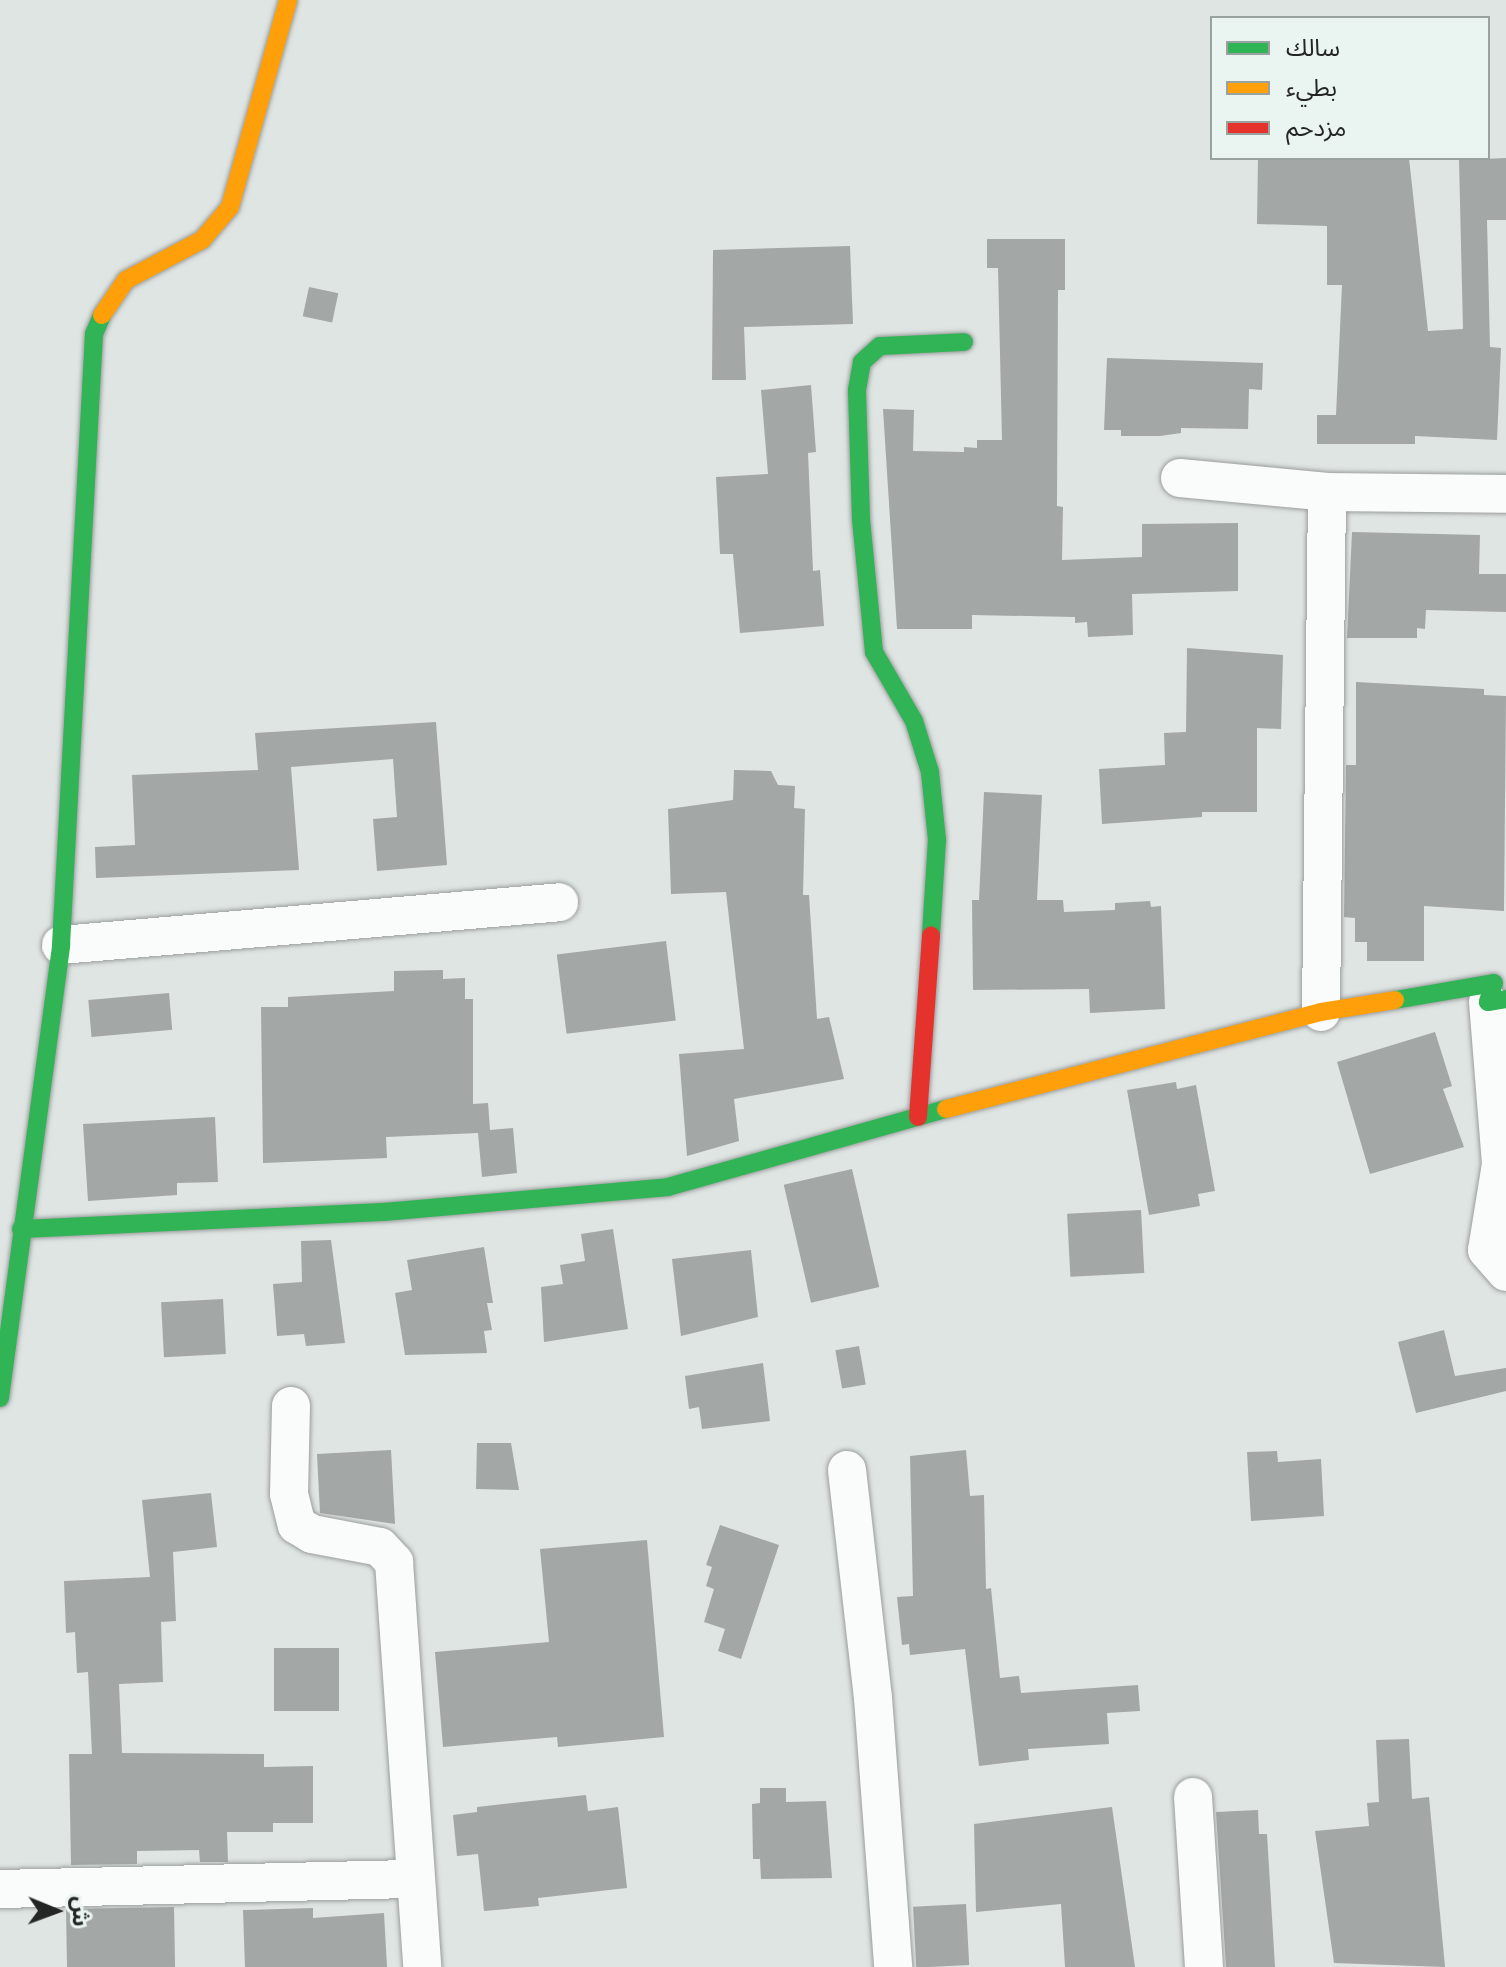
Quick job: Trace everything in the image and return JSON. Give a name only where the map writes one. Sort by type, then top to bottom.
[{"type":"street","points":[[0,1398],[61,945],[94,334],[111,296],[126,280],[202,240],[230,207],[288,0]]},
{"type":"street","points":[[918,1117],[937,840],[930,772],[914,721],[874,652],[861,519],[857,390],[862,362],[880,346],[964,342]]},
{"type":"street","points":[[1180,478],[1327,492],[1506,494]]},
{"type":"street","points":[[1321,1012],[1327,492]]},
{"type":"street","points":[[61,945],[559,902]]},
{"type":"street","points":[[21,1229],[384,1212],[668,1187],[918,1117],[1321,1012],[1494,983],[1501,1164],[1487,1250],[1506,1272]]},
{"type":"street","points":[[291,1406],[289,1494],[297,1525],[312,1534],[380,1547],[394,1562],[422,1967]]},
{"type":"street","points":[[847,1470],[873,1698],[893,1967]]},
{"type":"street","points":[[1193,1797],[1204,1967]]},
{"type":"street","points":[[0,1889],[415,1879]]},
{"type":"building","points":[[1506,158],[1506,220],[1487,220],[1490,347],[1501,348],[1497,440],[1415,436],[1415,444],[1317,444],[1317,415],[1336,415],[1342,285],[1327,285],[1327,226],[1257,224],[1258,160],[1409,160],[1428,331],[1463,329],[1459,160]]},
{"type":"building","points":[[987,239],[1065,239],[1065,290],[1058,290],[1057,506],[1063,507],[1062,560],[1142,557],[1142,524],[1238,523],[1238,591],[1132,594],[1133,635],[1088,637],[1087,622],[1075,623],[1075,617],[972,615],[972,629],[897,629],[883,409],[914,410],[913,451],[964,452],[964,447],[977,448],[977,440],[1002,440],[998,268],[987,268]]},
{"type":"building","points":[[850,246],[853,324],[744,327],[746,380],[712,380],[713,250]]},
{"type":"building","points":[[309,287],[338,293],[332,323],[303,316]]},
{"type":"building","points":[[1107,358],[1263,363],[1262,390],[1249,389],[1248,429],[1181,428],[1181,433],[1160,436],[1121,436],[1121,430],[1104,430]]},
{"type":"building","points":[[811,385],[816,452],[808,453],[813,571],[820,570],[824,626],[740,633],[733,554],[720,554],[716,477],[768,474],[761,390]]},
{"type":"building","points":[[1352,532],[1480,535],[1479,574],[1506,574],[1506,612],[1426,610],[1425,629],[1417,628],[1417,638],[1347,638]]},
{"type":"building","points":[[1187,648],[1283,655],[1281,729],[1257,728],[1257,812],[1202,812],[1202,817],[1102,824],[1099,769],[1165,765],[1164,733],[1186,732]]},
{"type":"building","points":[[1356,682],[1484,689],[1484,695],[1506,696],[1504,911],[1424,906],[1424,961],[1367,961],[1367,942],[1355,942],[1355,918],[1344,917],[1346,765],[1356,765]]},
{"type":"building","points":[[436,722],[447,865],[377,871],[373,819],[397,817],[393,759],[291,767],[299,870],[96,878],[95,847],[135,845],[132,775],[258,770],[255,733]]},
{"type":"building","points":[[734,770],[771,771],[778,785],[795,786],[794,808],[805,809],[803,895],[809,895],[817,1019],[829,1017],[844,1079],[734,1099],[739,1141],[687,1156],[679,1054],[744,1049],[726,892],[671,894],[668,809],[733,800]]},
{"type":"building","points":[[984,792],[1042,795],[1037,900],[1063,900],[1064,912],[1115,910],[1115,903],[1150,901],[1151,907],[1161,906],[1165,1009],[1090,1013],[1089,989],[973,990],[972,900],[979,900]]},
{"type":"building","points":[[666,941],[676,1020],[567,1034],[557,954]]},
{"type":"building","points":[[443,970],[443,979],[465,978],[465,999],[473,999],[473,1104],[488,1103],[490,1130],[513,1128],[517,1173],[482,1177],[478,1133],[386,1137],[387,1158],[263,1163],[261,1007],[288,1007],[288,997],[394,991],[394,971]]},
{"type":"building","points":[[169,993],[172,1030],[92,1037],[88,1000]]},
{"type":"building","points":[[1435,1032],[1452,1086],[1443,1089],[1464,1147],[1370,1174],[1337,1062]]},
{"type":"building","points":[[1176,1082],[1177,1089],[1196,1085],[1215,1191],[1198,1194],[1200,1206],[1149,1215],[1127,1090]]},
{"type":"building","points":[[215,1117],[218,1182],[177,1183],[177,1195],[88,1201],[83,1124]]},
{"type":"building","points":[[852,1169],[879,1287],[811,1303],[784,1185]]},
{"type":"building","points":[[1141,1210],[1144,1273],[1070,1277],[1067,1214]]},
{"type":"building","points":[[613,1229],[628,1329],[544,1342],[541,1287],[563,1284],[560,1265],[585,1261],[581,1234]]},
{"type":"building","points":[[331,1240],[345,1343],[306,1346],[304,1334],[277,1336],[273,1284],[302,1282],[301,1241]]},
{"type":"building","points":[[484,1247],[493,1303],[487,1303],[492,1330],[484,1331],[487,1353],[405,1355],[395,1293],[412,1290],[407,1260]]},
{"type":"building","points":[[751,1250],[758,1317],[681,1336],[672,1259]]},
{"type":"building","points":[[223,1299],[226,1354],[164,1357],[161,1302]]},
{"type":"building","points":[[1444,1330],[1455,1376],[1506,1368],[1506,1391],[1416,1413],[1398,1342]]},
{"type":"building","points":[[859,1346],[866,1384],[842,1389],[835,1350]]},
{"type":"building","points":[[763,1363],[770,1421],[702,1429],[699,1407],[689,1409],[685,1376]]},
{"type":"building","points":[[477,1443],[511,1443],[519,1490],[476,1489]]},
{"type":"building","points":[[391,1450],[395,1524],[320,1513],[317,1454]]},
{"type":"building","points":[[966,1450],[970,1496],[984,1495],[986,1589],[991,1588],[1000,1678],[1019,1676],[1021,1693],[1138,1685],[1140,1711],[1107,1713],[1109,1744],[1028,1749],[1029,1760],[979,1766],[965,1649],[910,1655],[909,1644],[902,1645],[897,1597],[913,1596],[910,1456]]},
{"type":"building","points":[[1277,1451],[1278,1462],[1321,1459],[1324,1516],[1251,1521],[1247,1452]]},
{"type":"building","points":[[211,1493],[217,1547],[173,1552],[176,1621],[161,1622],[163,1682],[119,1684],[122,1753],[264,1754],[264,1767],[313,1766],[313,1823],[273,1823],[273,1832],[227,1832],[228,1862],[200,1862],[199,1850],[137,1851],[137,1864],[71,1865],[69,1754],[92,1754],[88,1672],[77,1673],[75,1632],[66,1633],[64,1581],[150,1577],[142,1500]]},
{"type":"building","points":[[720,1525],[779,1545],[741,1659],[718,1651],[725,1629],[704,1622],[714,1589],[706,1586],[712,1567],[706,1565]]},
{"type":"building","points":[[647,1540],[664,1737],[558,1747],[557,1737],[443,1747],[435,1652],[549,1642],[540,1549]]},
{"type":"building","points":[[274,1648],[339,1648],[339,1711],[274,1711]]},
{"type":"building","points":[[1409,1739],[1412,1799],[1429,1797],[1445,1967],[1334,1963],[1315,1831],[1369,1826],[1367,1803],[1379,1802],[1376,1740]]},
{"type":"building","points":[[760,1788],[786,1788],[786,1802],[826,1801],[832,1878],[761,1879],[760,1859],[753,1859],[752,1804],[760,1803]]},
{"type":"building","points":[[586,1795],[588,1811],[618,1807],[627,1888],[538,1898],[539,1906],[484,1911],[478,1854],[457,1856],[453,1815],[477,1812],[477,1807]]},
{"type":"building","points":[[1112,1807],[1135,1967],[1065,1967],[1061,1904],[976,1912],[974,1824]]},
{"type":"building","points":[[1258,1810],[1259,1834],[1267,1834],[1275,1967],[1226,1967],[1216,1812]]},
{"type":"building","points":[[966,1904],[969,1965],[916,1967],[913,1907]]},
{"type":"building","points":[[174,1907],[175,1967],[67,1967],[66,1909]]},
{"type":"building","points":[[313,1908],[313,1918],[384,1913],[387,1967],[245,1967],[243,1910]]},
{"type":"traffic: fast","points":[[0,1398],[61,945],[94,334],[102,315]]},
{"type":"traffic: fast","points":[[931,935],[937,840],[930,772],[914,721],[874,652],[861,519],[857,390],[862,362],[880,346],[964,342]]},
{"type":"traffic: fast","points":[[1395,1000],[1494,983],[1488,1002],[1506,999]]},
{"type":"traffic: fast","points":[[21,1229],[384,1212],[668,1187],[946,1109]]},
{"type":"traffic: slow","points":[[102,315],[126,280],[202,240],[230,207],[288,0]]},
{"type":"traffic: slow","points":[[946,1109],[1321,1012],[1395,1000]]},
{"type":"traffic: jam","points":[[918,1117],[931,935]]}]
